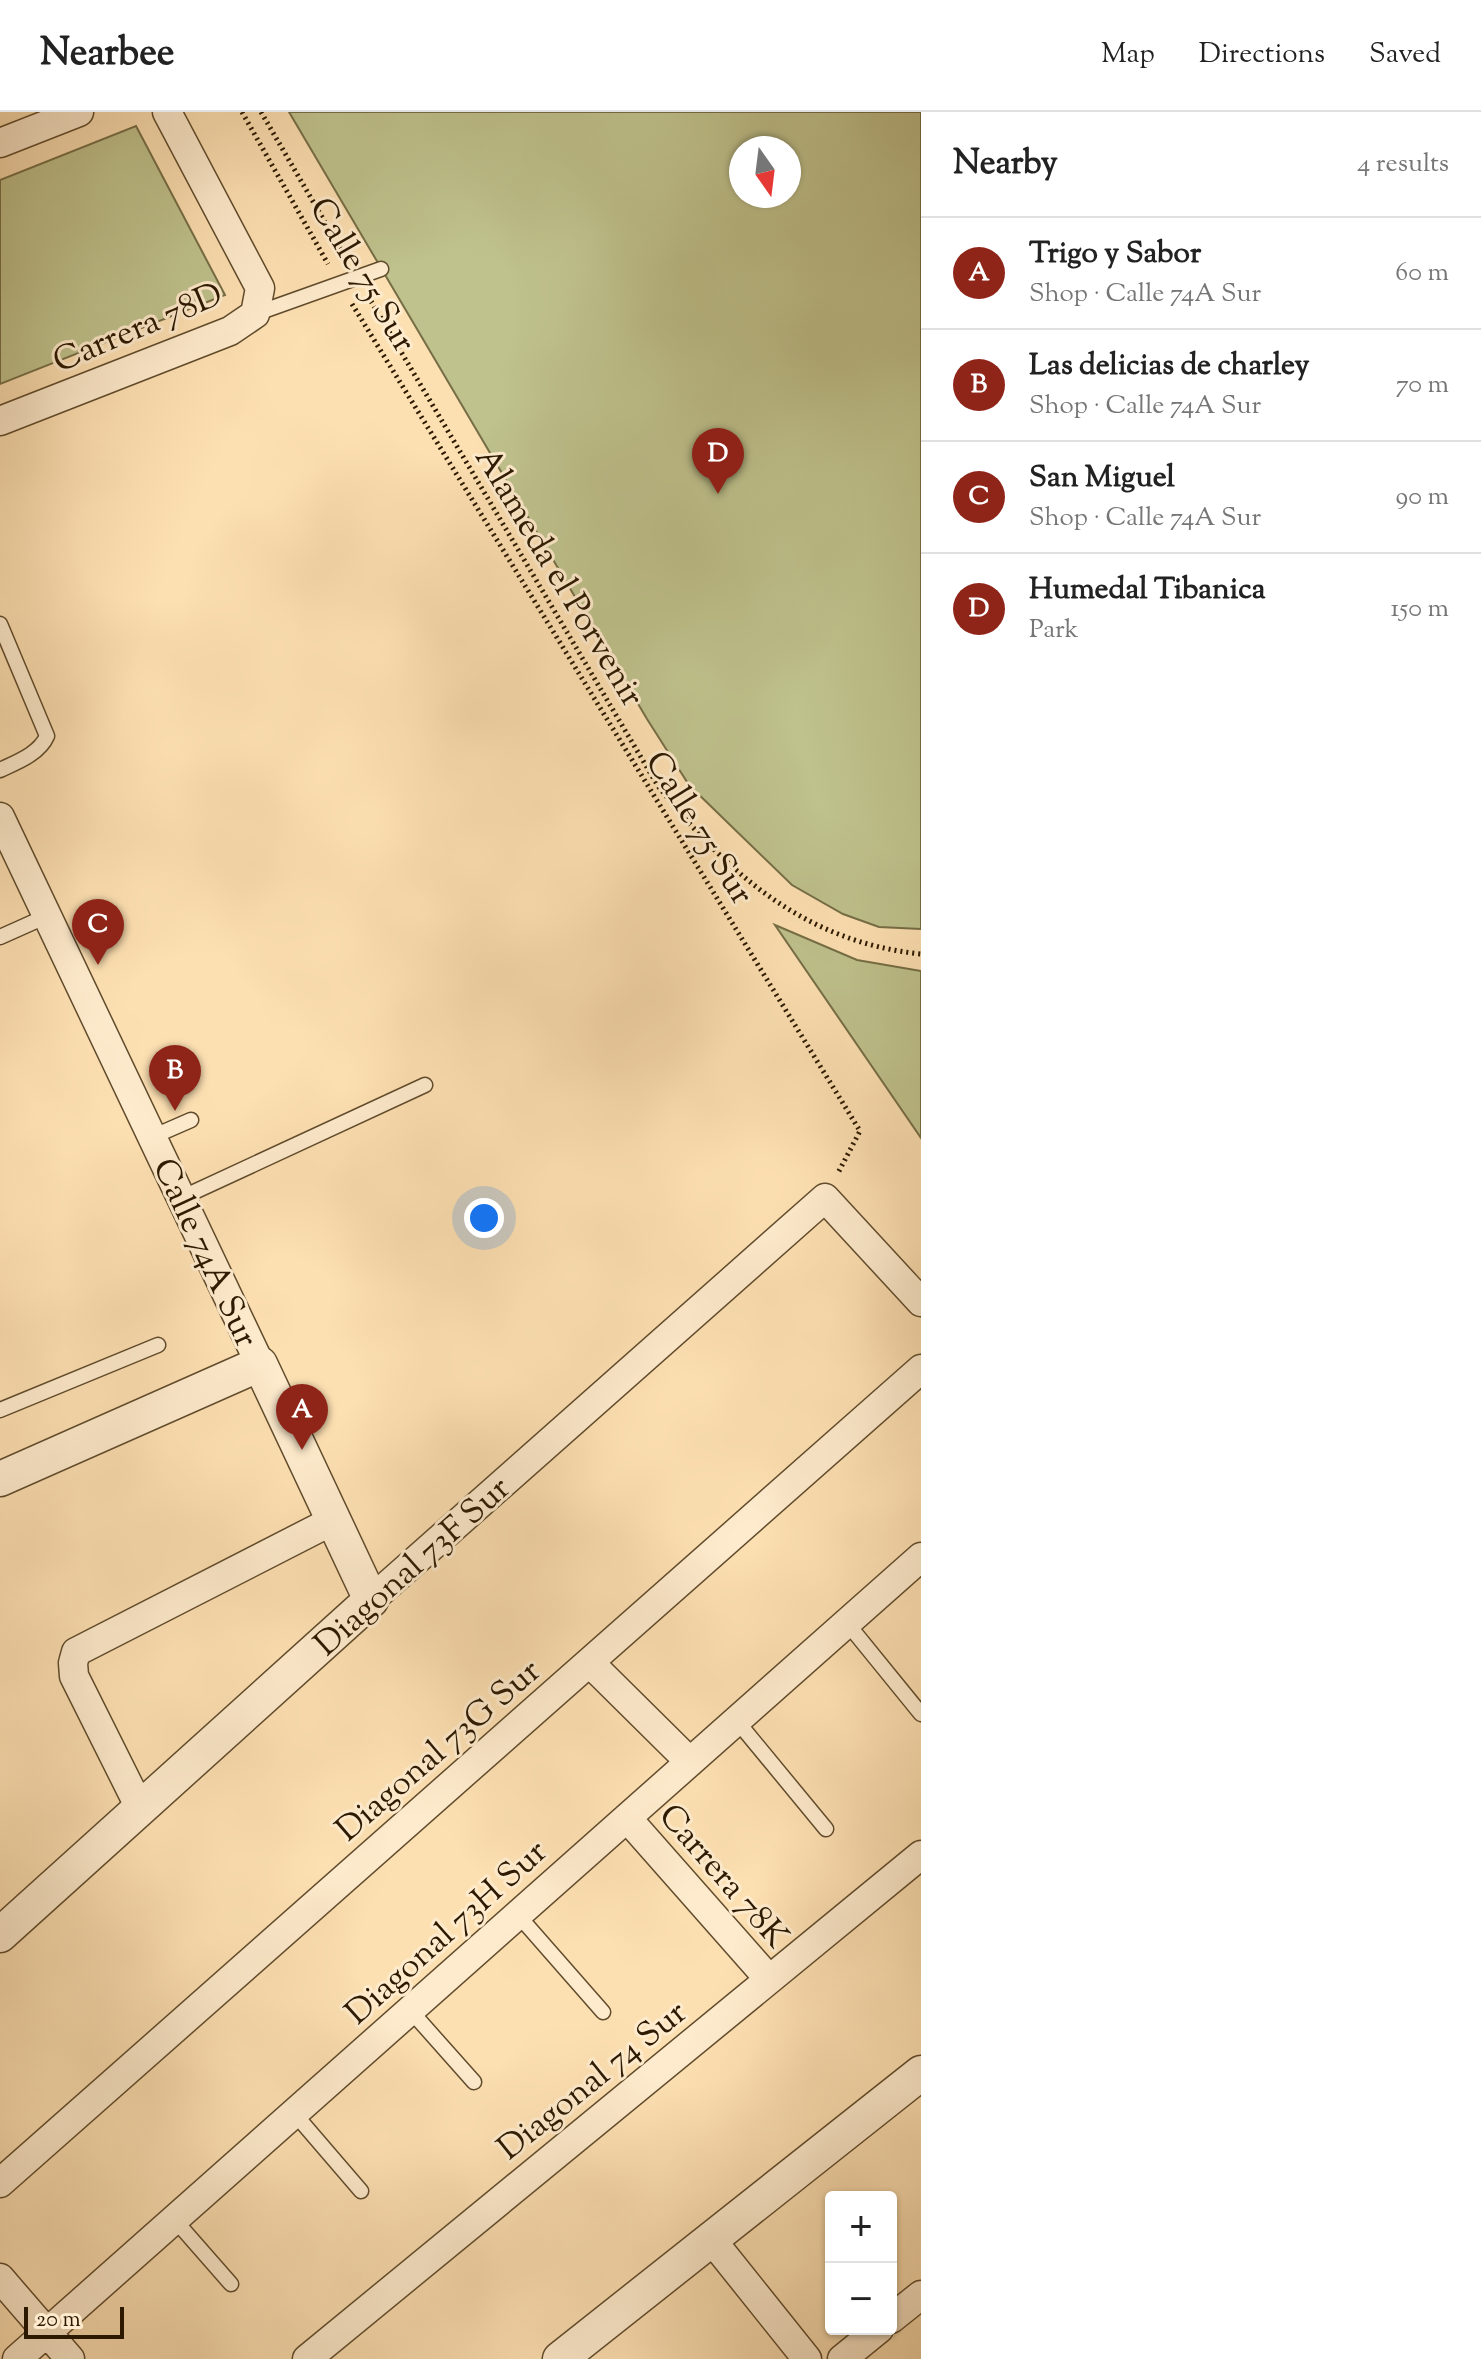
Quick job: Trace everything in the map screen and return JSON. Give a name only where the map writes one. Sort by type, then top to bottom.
[{"type":"street","points":[[0,143],[79,112]]},
{"type":"street","points":[[167,112],[260,288],[255,314]]},
{"type":"street","name":"Carrera 78D","points":[[0,421],[230,331],[255,314]]},
{"type":"street","name":"Calle 74A Sur","points":[[4,834],[47,916],[371,1600]]},
{"type":"street","points":[[825,1198],[921,1302]]},
{"type":"street","name":"Diagonal 73F Sur","points":[[0,1935],[371,1600],[825,1198]]},
{"type":"street","points":[[0,1479],[260,1364]]},
{"type":"street","name":"Diagonal 73G Sur","points":[[0,2183],[921,1369]]},
{"type":"street","points":[[140,1808],[74,1676],[76,1652],[334,1520]]},
{"type":"street","name":"Diagonal 73H Sur","points":[[17,2359],[921,1557]]},
{"type":"street","points":[[590,1663],[690,1762]]},
{"type":"street","name":"Carrera 78K","points":[[627,1818],[769,1979]]},
{"type":"street","name":"Diagonal 74 Sur","points":[[307,2359],[921,1855]]},
{"type":"street","points":[[560,2359],[921,2073]]},
{"type":"street","points":[[711,2239],[807,2359]]},
{"type":"street","points":[[0,2278],[70,2359]]},
{"type":"street","points":[[897,2314],[921,2295]]},
{"type":"street","points":[[842,2359],[872,2335]]},
{"type":"lane","points":[[255,314],[381,269]]},
{"type":"lane","points":[[0,624],[47,736],[43,744],[26,758],[0,770]]},
{"type":"lane","points":[[0,937],[47,916]]},
{"type":"lane","points":[[181,1198],[425,1085]]},
{"type":"lane","points":[[152,1137],[191,1120]]},
{"type":"lane","points":[[0,1410],[158,1345]]},
{"type":"lane","points":[[847,1623],[921,1714]]},
{"type":"lane","points":[[737,1721],[826,1829]]},
{"type":"lane","points":[[518,1915],[603,2012]]},
{"type":"lane","points":[[410,2010],[474,2082]]},
{"type":"lane","points":[[294,2113],[361,2191]]},
{"type":"lane","points":[[174,2219],[231,2284]]},
{"type":"path","name":"Calle 75 Sur","points":[[242,112],[339,284],[860,1131],[825,1198]]},
{"type":"path","name":"Alameda el Porvenir","points":[[261,112],[658,786],[691,827],[726,863],[772,899],[828,932],[872,946],[921,954]]},
{"type":"green space","points":[[289,112],[921,112],[921,929],[879,927],[843,914],[792,885],[689,785]]},
{"type":"green space","points":[[136,126],[225,295],[0,384],[0,180]]},
{"type":"green space","points":[[775,925],[857,960],[921,971],[921,1138]]},
{"type":"place","name":"Humedal Tibanica","points":[[718,494]]},
{"type":"place","name":"San Miguel","points":[[98,965]]},
{"type":"place","name":"Las delicias de charley","points":[[175,1111]]},
{"type":"place","name":"Trigo y Sabor","points":[[302,1450]]}]
